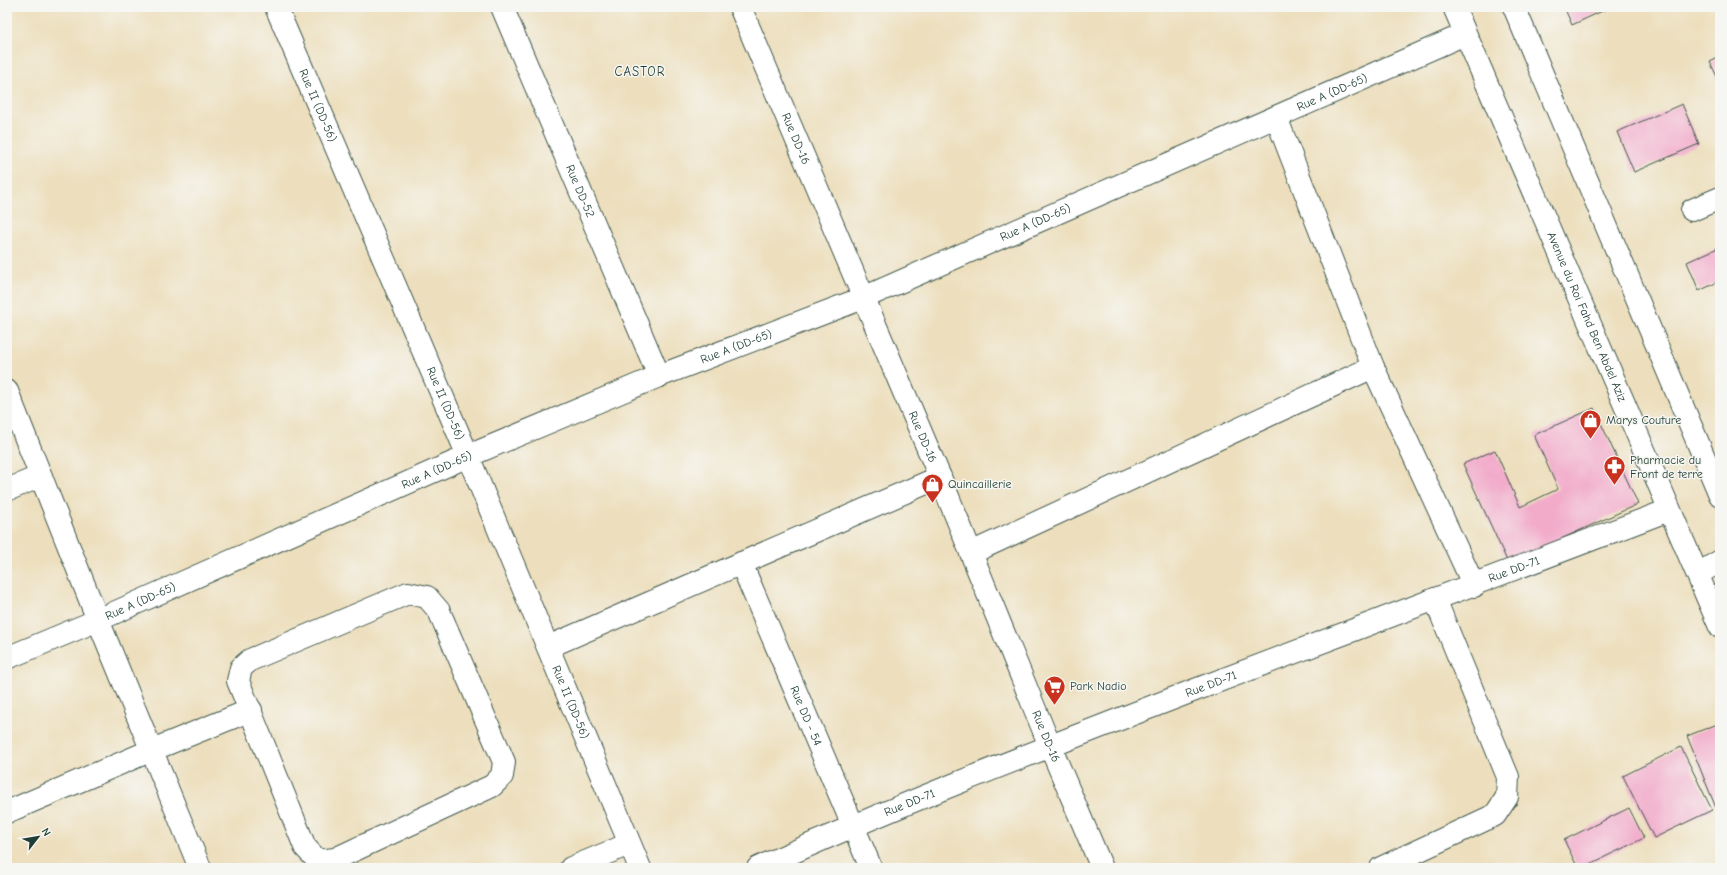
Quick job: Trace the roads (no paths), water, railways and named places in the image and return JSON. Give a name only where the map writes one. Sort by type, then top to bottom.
[{"type":"street","name":"Rue II (DD-56)","points":[[276,7],[468,456],[640,868]]},
{"type":"street","name":"Rue DD-52","points":[[502,7],[659,376]]},
{"type":"street","name":"Rue DD-16","points":[[740,7],[940,477],[1050,746],[1102,868]]},
{"type":"street","name":"Avenue du Roi Fahd Ben Abdel Aziz","points":[[1454,7],[1720,627]]},
{"type":"street","points":[[1514,7],[1720,495]]},
{"type":"street","name":"Rue A (DD-65)","points":[[7,658],[98,620],[468,456],[659,376],[863,298],[1465,34]]},
{"type":"street","points":[[1276,118],[1373,368],[1474,586]]},
{"type":"street","points":[[1692,210],[1720,198]]},
{"type":"street","points":[[971,553],[1373,368]]},
{"type":"street","points":[[7,391],[98,620],[200,868]]},
{"type":"street","points":[[7,490],[42,476]]},
{"type":"street","points":[[548,647],[940,477]]},
{"type":"street","name":"Rue DD-71","points":[[758,868],[853,825],[1050,746],[1434,599],[1474,586],[1669,510]]},
{"type":"street","points":[[1698,574],[1720,562]]},
{"type":"street","name":"Rue DD - 54","points":[[741,563],[871,868]]},
{"type":"street","points":[[408,593],[427,597],[439,611],[504,762],[502,776],[492,786],[335,859],[318,861],[305,847],[251,710],[238,681],[240,668],[250,660],[408,593]]},
{"type":"street","points":[[1381,868],[1495,814],[1507,797],[1508,777],[1434,599]]},
{"type":"street","points":[[7,812],[152,750],[251,710]]},
{"type":"street","points":[[571,868],[629,844]]},
{"type":"place","name":"Marys Couture","points":[[1591,440]]},
{"type":"place","name":"Pharmacie du Front de terre","points":[[1614,486]]},
{"type":"place","name":"Quincaillerie","points":[[932,504]]},
{"type":"place","name":"Park Nadio","points":[[1054,706]]},
{"type":"district","name":"CASTOR","points":[[640,71]]}]
